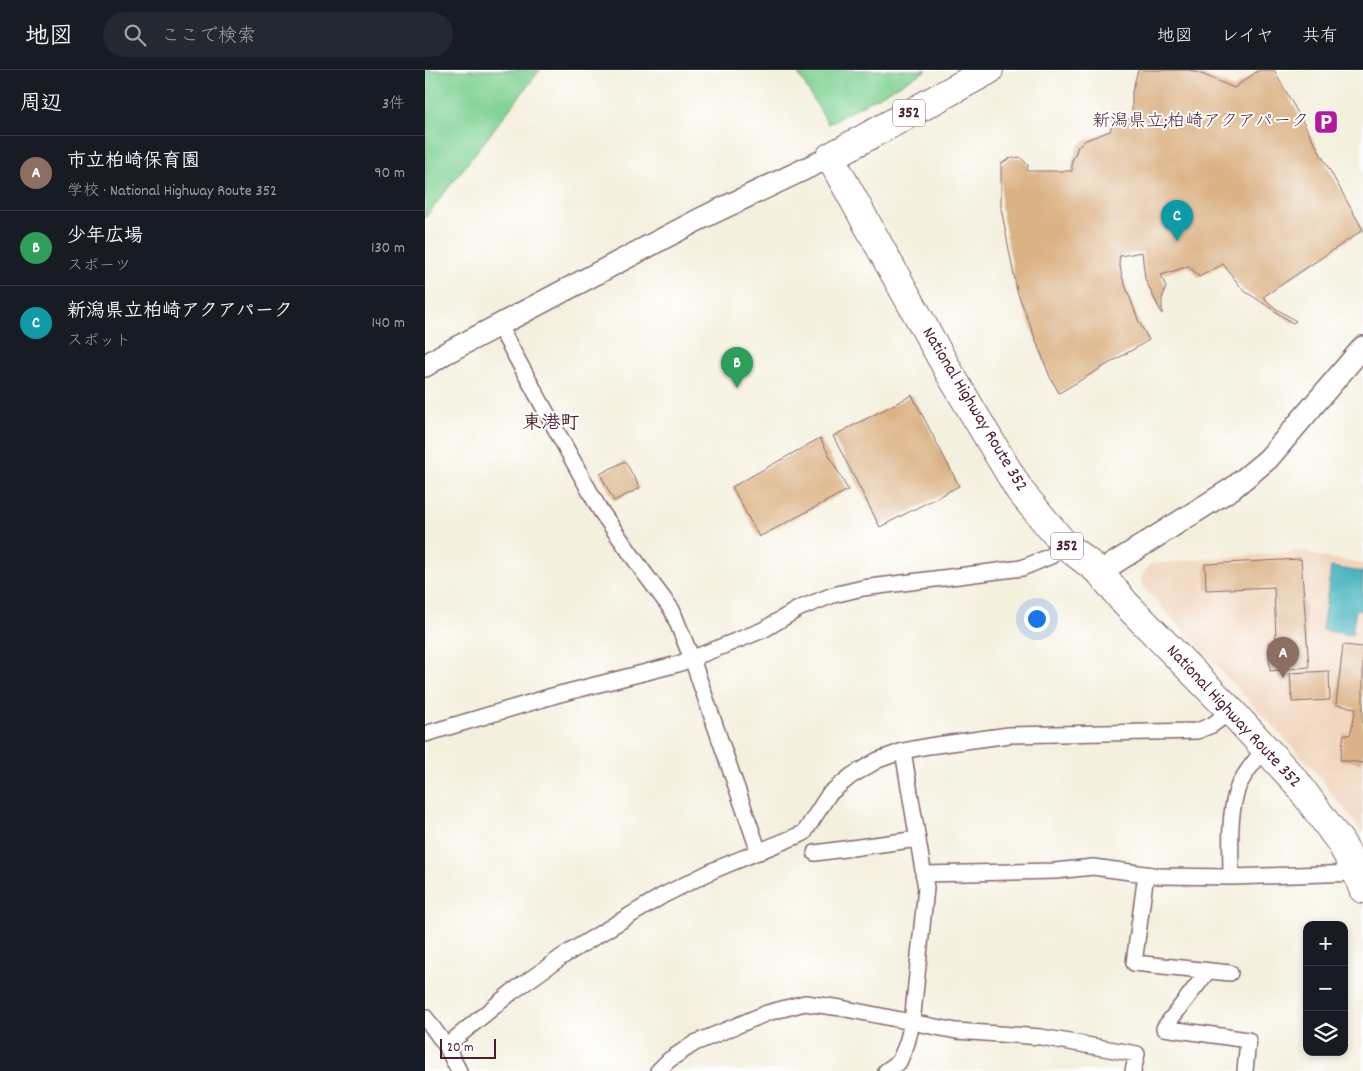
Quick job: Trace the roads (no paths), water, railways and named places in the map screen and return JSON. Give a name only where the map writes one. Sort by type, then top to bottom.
[{"type":"highway","name":"352","points":[[830,156],[989,70]]},
{"type":"highway","name":"National Highway Route 352","points":[[830,156],[944,363],[1020,491],[1065,545],[1100,572],[1125,603],[1297,783],[1341,843],[1361,878]]},
{"type":"street","points":[[425,366],[444,354],[700,219],[830,156]]},
{"type":"street","points":[[499,326],[600,510],[672,610],[692,659],[759,852]]},
{"type":"street","points":[[1100,572],[1233,488],[1268,459],[1363,348]]},
{"type":"street","points":[[425,734],[556,695],[678,664],[763,630],[798,609],[833,595],[863,588],[1022,568],[1051,556],[1065,545]]},
{"type":"street","points":[[446,1046],[512,992],[563,956],[662,896],[715,870],[804,833],[829,794],[851,776],[878,760],[903,751],[1009,735],[1197,731],[1212,725],[1231,712]]},
{"type":"street","points":[[1231,877],[1231,822],[1238,787],[1265,748]]},
{"type":"street","points":[[886,1071],[899,1062],[907,1043],[912,1023],[926,888],[903,751]]},
{"type":"street","points":[[815,852],[917,838]]},
{"type":"street","points":[[923,874],[1055,872],[1093,867],[1160,876],[1361,878]]},
{"type":"street","points":[[1146,874],[1133,963],[1230,973]]},
{"type":"street","points":[[1208,971],[1163,1028],[1248,1040],[1245,1071]]},
{"type":"street","points":[[658,1071],[669,1060],[695,1043],[767,1012],[805,1003],[841,1008],[957,1032],[1041,1037],[1137,1054],[1133,1071]]},
{"type":"street","points":[[425,1016],[446,1046],[459,1071]]},
{"type":"water","points":[[1331,567],[1363,572],[1363,611],[1356,610],[1352,635],[1322,630]]},
{"type":"place","name":"新潟県立;柏崎アクアパーク","points":[[1326,122]]},
{"type":"place","name":"新潟県立柏崎アクアパーク","points":[[1177,241]]},
{"type":"place","name":"少年広場","points":[[737,388]]},
{"type":"place","name":"市立柏崎保育園","points":[[1283,678]]},
{"type":"district","name":"東港町","points":[[551,424]]}]
